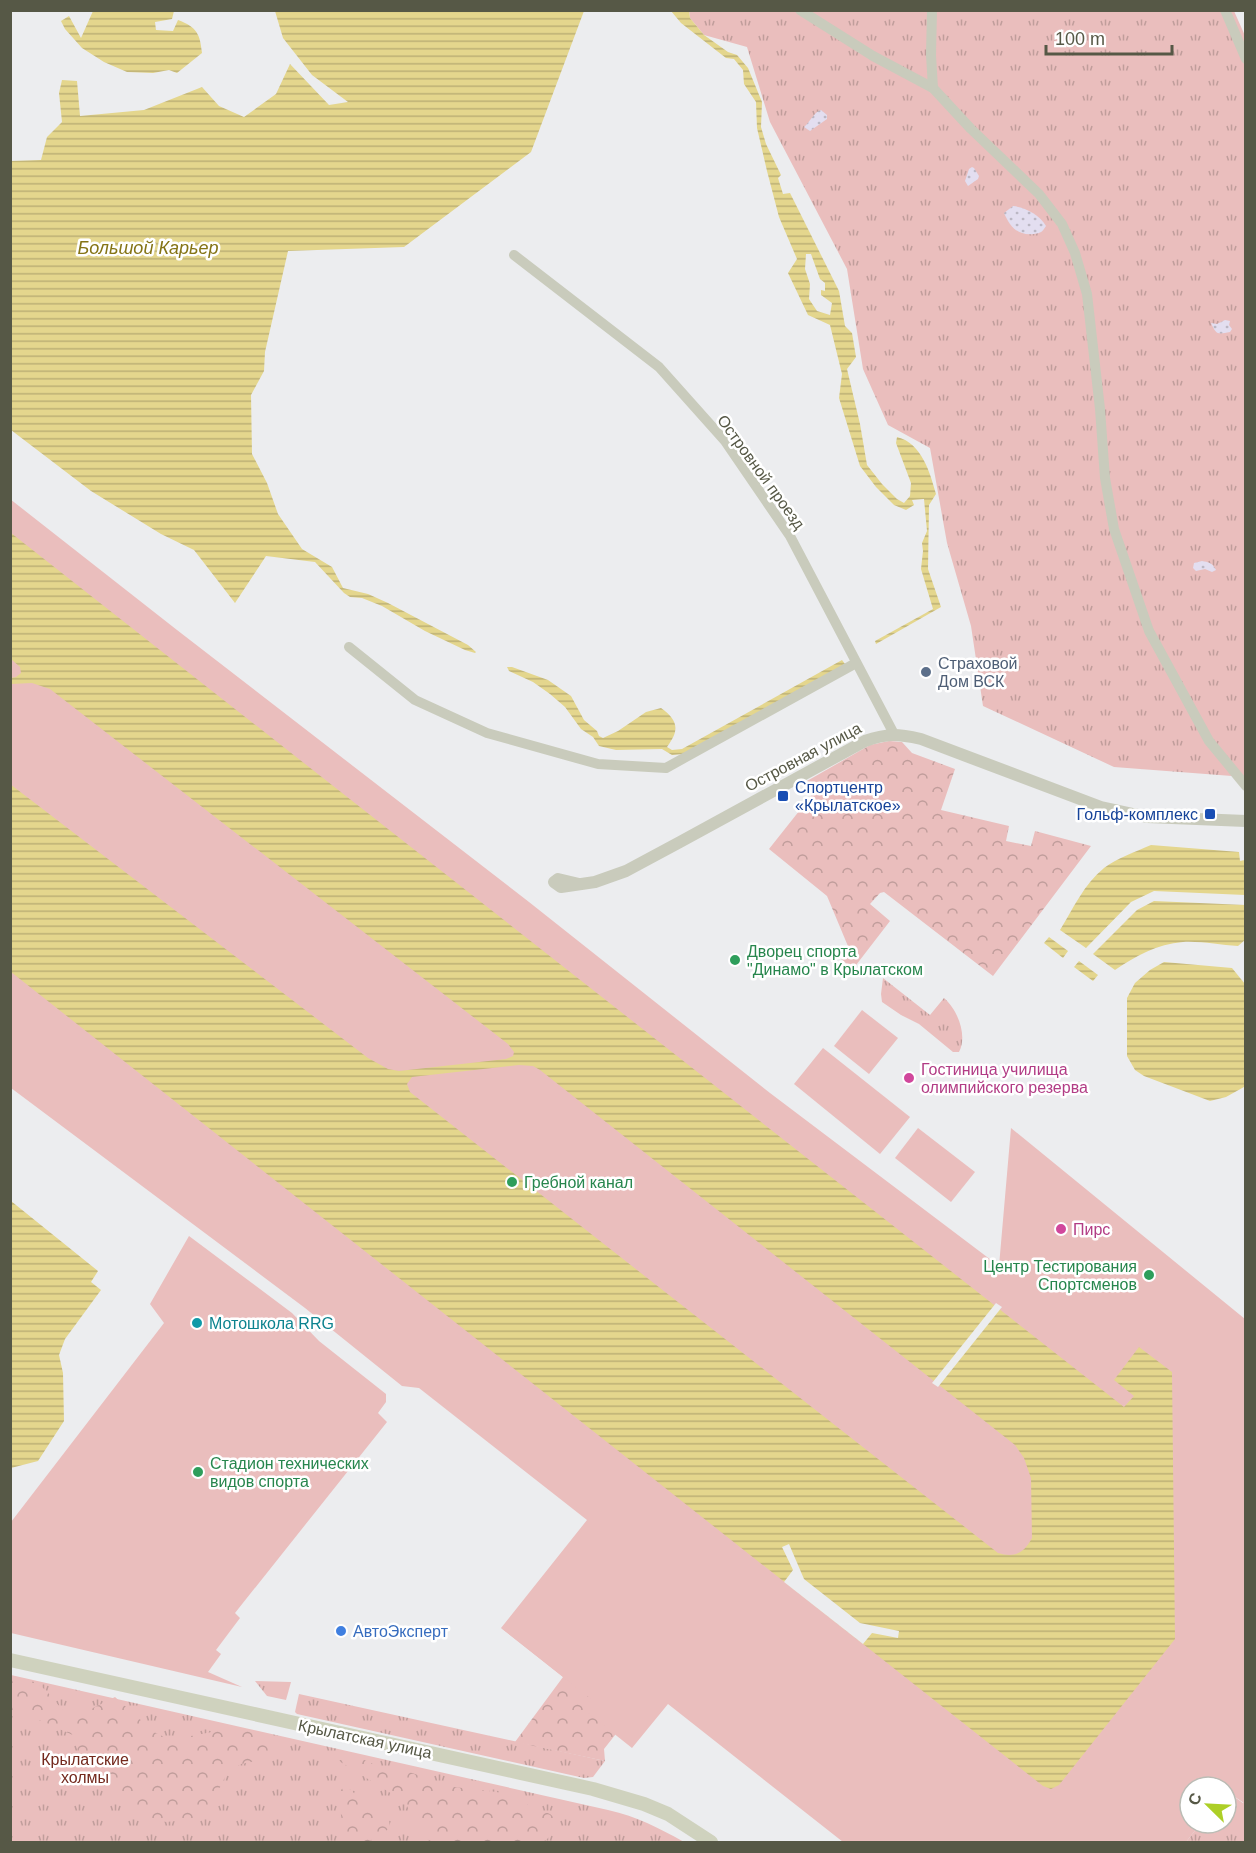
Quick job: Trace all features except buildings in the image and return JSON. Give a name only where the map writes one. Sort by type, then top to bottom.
[{"type":"main road","name":"Крылатская улица","points":[[10,1660],[593,1789],[644,1804],[668,1814],[711,1842]]},
{"type":"street","points":[[932,10],[933,88]]},
{"type":"street","points":[[1225,10],[1245,59]]},
{"type":"street","points":[[802,11],[873,56],[933,88],[971,129],[1039,194],[1062,224],[1075,254],[1087,294],[1105,478],[1114,529],[1149,631],[1209,741],[1245,786]]},
{"type":"street","name":"Островной проезд","points":[[514,255],[659,367],[725,441],[790,536],[894,734]]},
{"type":"street","points":[[349,647],[415,700],[487,734],[598,764],[666,768],[856,663]]},
{"type":"street","name":"Островная улица","points":[[561,887],[595,882],[626,871],[865,741],[894,734],[921,739],[1101,807],[1126,814],[1245,821]]},
{"type":"green space","points":[[689,11],[1234,11],[1246,38],[1245,777],[1114,767],[983,706],[971,626],[947,543],[930,448],[888,425],[863,369],[847,269],[770,122],[747,47],[704,35],[690,18]]},
{"type":"green space","name":"Гребной канал","points":[[10,499],[529,902],[770,1093],[999,1266],[1011,1128],[1245,1319],[1246,1800],[1244,1803],[1238,1799],[1238,1775],[1178,1775],[1178,1835],[1192,1835],[1186,1842],[843,1842],[668,1704],[632,1748],[583,1709],[591,1699],[501,1628],[587,1520],[419,1388],[402,1386],[305,1308],[11,1088]]},
{"type":"green space","points":[[889,741],[902,742],[912,753],[955,769],[941,810],[1009,826],[1006,841],[1031,846],[1035,831],[1091,846],[993,976],[884,892],[880,893],[870,904],[890,921],[853,969],[841,959],[850,951],[827,896],[769,849],[815,791],[807,781],[870,745]]},
{"type":"green space","points":[[883,978],[930,1015],[944,998],[957,1015],[962,1030],[959,1052],[953,1052],[919,1024],[882,1002]]},
{"type":"green space","points":[[862,1010],[898,1038],[869,1074],[834,1046]]},
{"type":"green space","points":[[823,1048],[910,1117],[880,1154],[794,1084]]},
{"type":"green space","points":[[918,1128],[975,1172],[951,1202],[895,1158]]},
{"type":"green space","name":"Стадион технических видов спорта","points":[[189,1236],[292,1313],[319,1341],[386,1394],[386,1402],[378,1413],[387,1422],[235,1613],[240,1618],[216,1650],[221,1654],[208,1672],[242,1687],[11,1633],[11,1522],[164,1323],[150,1304]]},
{"type":"green space","points":[[501,1628],[649,1692],[604,1749],[605,1761],[515,1742],[563,1677]]},
{"type":"green space","name":"Крылатские холмы","points":[[11,1675],[608,1810],[647,1823],[684,1842],[11,1842]]},
{"type":"green space","points":[[11,1677],[37,1683],[48,1692],[65,1713],[83,1713],[115,1697],[154,1732],[170,1740],[238,1727],[272,1740],[275,1757],[241,1764],[227,1773],[205,1818],[166,1822],[136,1814],[116,1787],[99,1781],[78,1754],[75,1736],[11,1710]]},
{"type":"green space","points":[[255,1681],[291,1682],[286,1700],[267,1696]]},
{"type":"green space","points":[[299,1694],[605,1761],[593,1777],[584,1778],[297,1714],[295,1712]]},
{"type":"green space","points":[[347,1756],[358,1757],[375,1765],[409,1772],[454,1787],[497,1792],[550,1814],[557,1820],[557,1829],[544,1842],[430,1842],[417,1826],[405,1802],[339,1761]]},
{"type":"green space","points":[[345,1785],[364,1802],[388,1811],[390,1828],[364,1842],[344,1836],[338,1794]]},
{"type":"green space","points":[[1238,1799],[1243,1803],[1245,1800],[1245,1842],[1186,1842],[1192,1835],[1238,1835]]},
{"type":"sand","points":[[821,110],[827,115],[827,119],[810,131],[804,127],[816,113]]},
{"type":"sand","points":[[972,167],[979,176],[968,186],[965,181]]},
{"type":"sand","points":[[1013,206],[1032,212],[1046,226],[1036,234],[1019,232],[1004,213]]},
{"type":"sand","points":[[1225,320],[1230,321],[1229,325],[1232,329],[1230,332],[1218,333],[1211,323],[1217,324]]},
{"type":"sand","points":[[1202,561],[1212,564],[1216,570],[1196,571],[1193,568],[1194,563]]},
{"type":"water","points":[[93,11],[174,11],[172,19],[155,22],[156,30],[173,31],[178,20],[184,23],[196,32],[202,53],[177,73],[169,70],[153,73],[127,72],[104,62],[82,48],[61,21],[69,16],[81,38]]},
{"type":"water","name":"Большой Карьер","points":[[275,11],[584,11],[531,152],[404,247],[288,251],[265,352],[264,371],[251,395],[252,454],[267,483],[278,514],[302,549],[332,567],[343,588],[368,594],[388,603],[468,645],[475,653],[425,631],[382,606],[362,598],[350,597],[315,562],[266,556],[235,603],[194,550],[161,534],[91,491],[11,430],[11,161],[41,160],[47,137],[62,122],[59,93],[62,80],[77,81],[80,116],[144,110],[202,87],[219,106],[244,117],[276,94],[290,64],[329,105],[348,102],[312,75],[283,38]]},
{"type":"water","points":[[671,11],[689,11],[690,18],[704,35],[728,52],[737,55],[748,68],[762,102],[761,127],[766,144],[781,175],[778,178],[783,194],[790,193],[839,291],[845,326],[852,333],[856,357],[847,369],[867,465],[882,484],[904,503],[910,496],[911,483],[896,443],[897,437],[906,440],[919,452],[934,486],[936,494],[929,505],[928,569],[941,607],[876,644],[875,641],[933,609],[921,569],[922,543],[927,531],[924,499],[912,500],[914,505],[906,510],[894,505],[860,466],[839,398],[842,374],[830,325],[808,315],[788,273],[797,259],[779,217],[757,128],[756,102],[744,84],[743,70],[734,59],[726,58],[681,23]],"holes":[[[806,254],[811,254],[820,279],[825,283],[825,291],[821,290],[821,295],[832,303],[830,315],[817,311],[809,299],[810,284],[805,269]]]},
{"type":"water","name":"Гребной канал","points":[[11,533],[1124,1407],[1134,1396],[1114,1380],[1139,1347],[1172,1372],[1175,1639],[1059,1785],[1051,1789],[1043,1786],[11,972],[10,784],[368,1058],[388,1069],[399,1071],[506,1059],[513,1056],[514,1052],[508,1044],[50,689],[32,683],[11,684],[11,678],[21,673],[20,667],[11,659]],"holes":[[[519,1065],[533,1066],[1015,1445],[1024,1458],[1031,1478],[1032,1538],[1026,1547],[1014,1554],[998,1553],[410,1092],[407,1084],[412,1077]]]},
{"type":"water","points":[[842,660],[845,664],[684,754],[672,755],[662,749],[616,750],[599,746],[593,737],[581,729],[565,707],[550,694],[533,682],[509,671],[507,667],[548,680],[571,696],[584,720],[603,738],[646,712],[661,708],[674,721],[674,735],[667,747],[672,750],[682,749]]},
{"type":"water","points":[[1151,845],[1239,852],[1240,861],[1245,860],[1245,895],[1154,891],[1131,902],[1086,948],[1060,930],[1079,897],[1097,874],[1126,855]]},
{"type":"water","points":[[1154,901],[1245,905],[1245,940],[1238,946],[1190,942],[1164,945],[1115,970],[1093,954],[1137,910]]},
{"type":"water","points":[[1049,937],[1068,951],[1063,958],[1044,943]]},
{"type":"water","points":[[1079,961],[1098,975],[1093,981],[1074,967]]},
{"type":"water","points":[[1164,962],[1232,968],[1245,984],[1244,1087],[1226,1097],[1210,1101],[1144,1076],[1135,1070],[1127,1056],[1127,998],[1135,983]]},
{"type":"water","points":[[11,1201],[98,1271],[91,1282],[101,1290],[65,1339],[59,1355],[63,1373],[64,1421],[38,1461],[11,1468]]},
{"type":"pier","points":[[996,1303],[1002,1307],[938,1387],[932,1383]]},
{"type":"pier","points":[[789,1544],[804,1579],[860,1623],[899,1631],[898,1638],[872,1633],[863,1644],[784,1582],[793,1570],[782,1547]]},
{"type":"place","name":"Страховой Дом ВСК","points":[[926,672]]},
{"type":"place","name":"Спортцентр «Крылатское»","points":[[783,796]]},
{"type":"place","name":"Гольф-комплекс","points":[[1210,814]]},
{"type":"place","name":"Дворец спорта \"Динамо\" в Крылатском","points":[[735,960]]},
{"type":"place","name":"Гостиница училища олимпийского резерва","points":[[909,1078]]},
{"type":"place","name":"Гребной канал","points":[[512,1182]]},
{"type":"place","name":"Пирс","points":[[1061,1229]]},
{"type":"place","name":"Центр Тестирования Спортсменов","points":[[1149,1275]]},
{"type":"place","name":"Мотошкола RRG","points":[[197,1323]]},
{"type":"place","name":"Стадион технических видов спорта","points":[[198,1472]]},
{"type":"place","name":"АвтоЭксперт","points":[[341,1631]]}]
